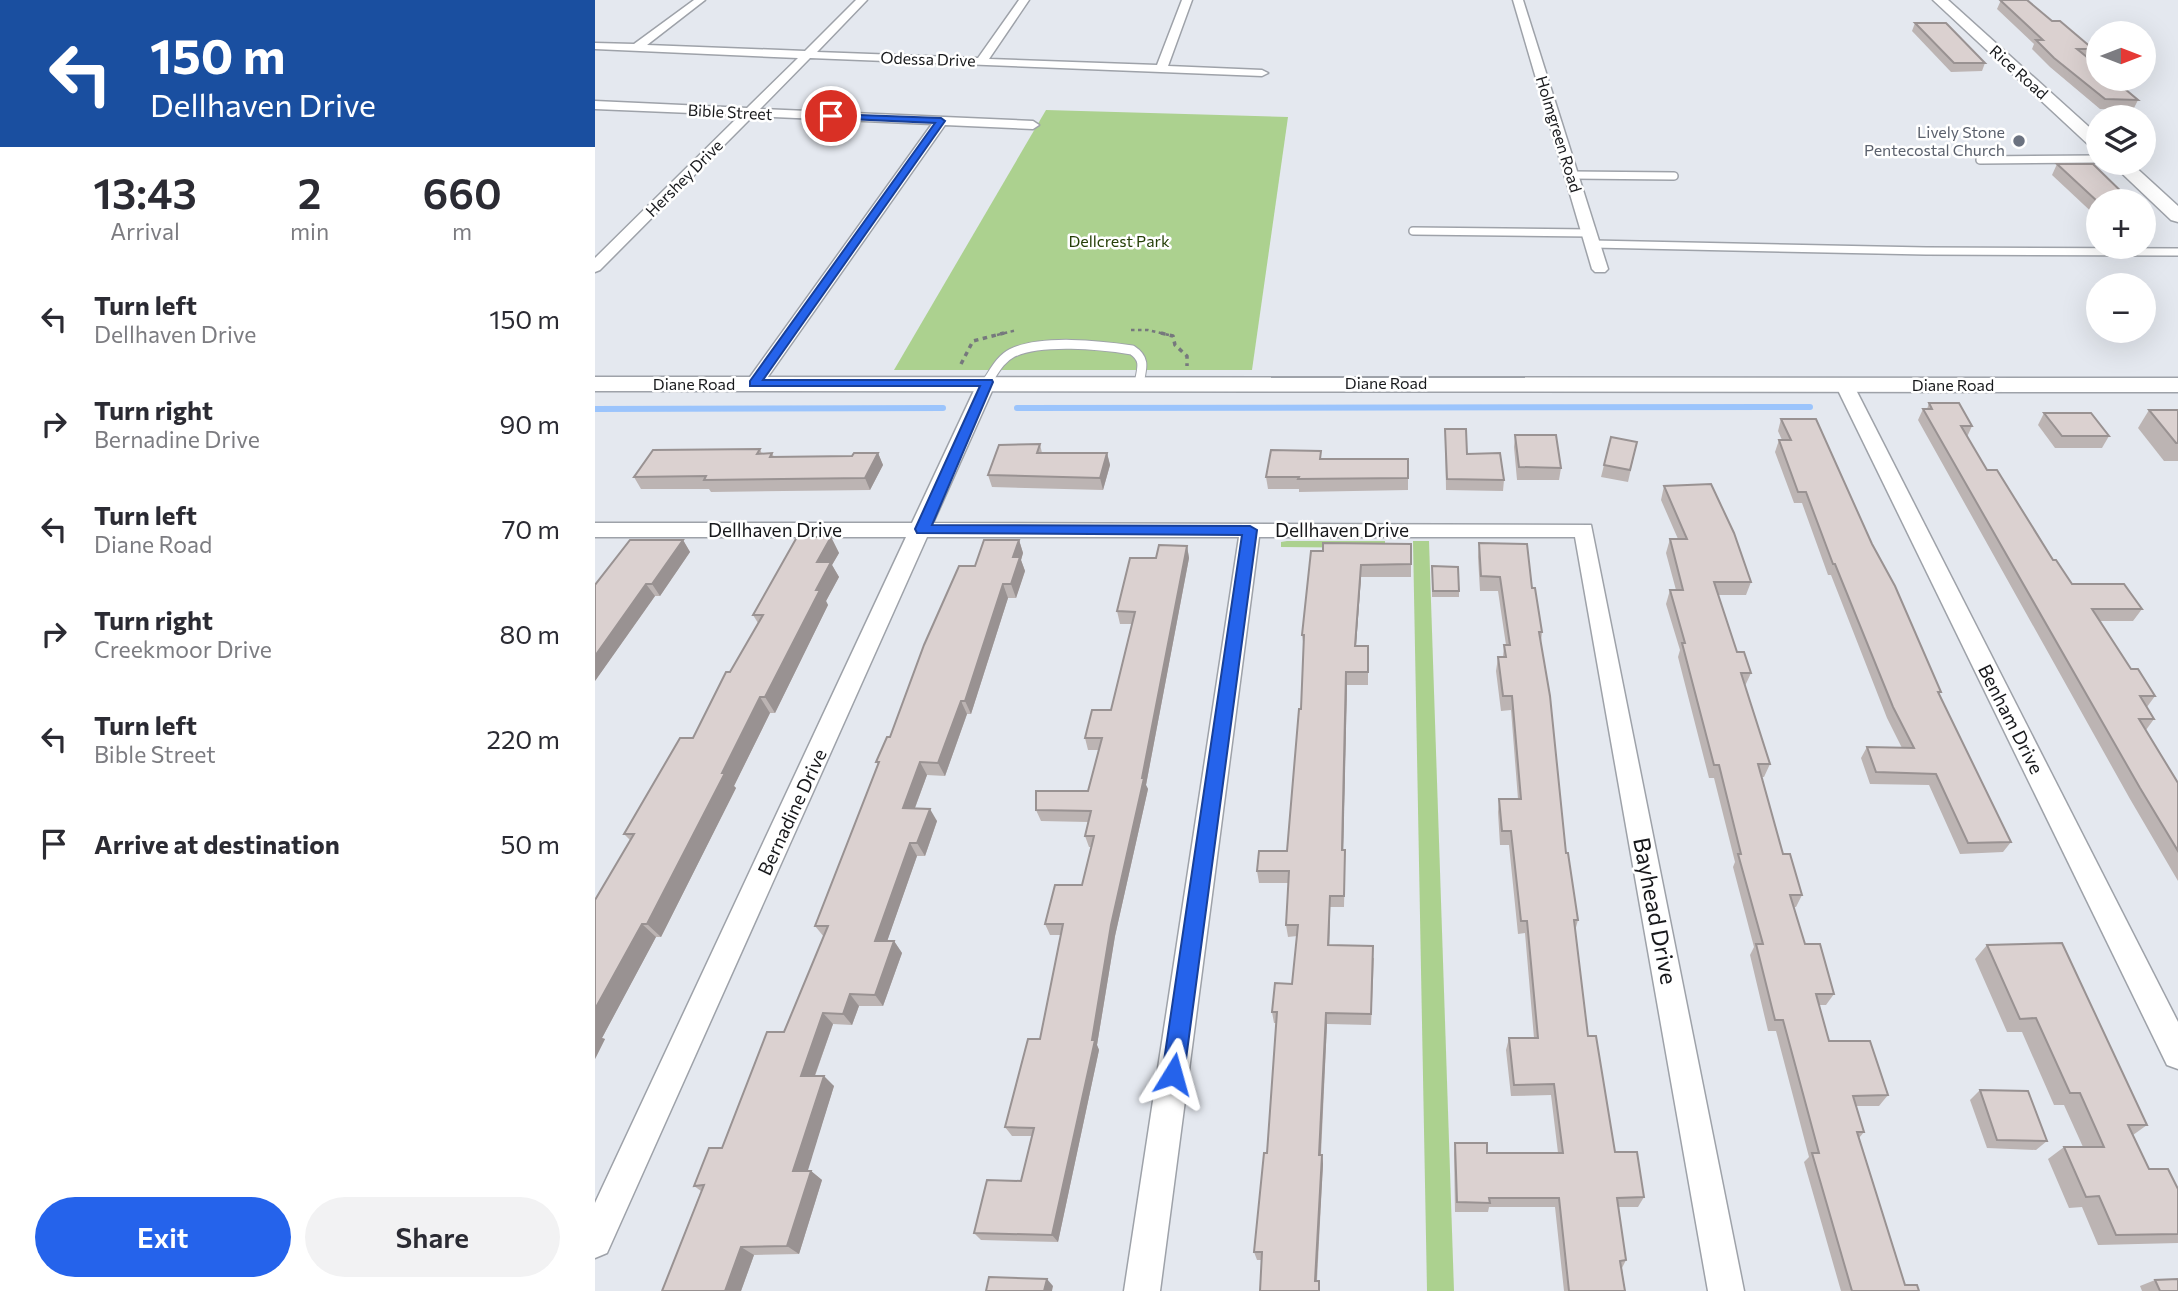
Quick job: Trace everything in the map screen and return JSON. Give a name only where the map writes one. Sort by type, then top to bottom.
[{"type":"street","points":[[636,48],[700,0]]},
{"type":"street","name":"Hershey Drive","points":[[595,267],[862,0]]},
{"type":"street","points":[[981,62],[1024,0]]},
{"type":"street","points":[[1161,69],[1187,0]]},
{"type":"street","name":"Holmgreen Road","points":[[1518,0],[1600,269]]},
{"type":"street","name":"Rice Road","points":[[1940,0],[2086,133]]},
{"type":"street","name":"Odessa Drive","points":[[595,46],[1262,73]]},
{"type":"street","name":"Bible Street","points":[[595,106],[1033,125]]},
{"type":"street","points":[[754,384],[941,121]]},
{"type":"street","points":[[2132,175],[2178,216]]},
{"type":"street","name":"Diane Road","points":[[595,384],[987,382],[2178,385]]},
{"type":"street","name":"Bernadine Drive","points":[[595,1241],[987,382]]},
{"type":"street","name":"Benham Drive","points":[[1844,384],[2178,1054]]},
{"type":"street","name":"Dellhaven Drive","points":[[595,530],[1584,530]]},
{"type":"street","points":[[1142,1291],[1250,530]]},
{"type":"street","name":"Bayhead Drive","points":[[1584,530],[1726,1291]]},
{"type":"lane","points":[[1980,160],[2086,159]]},
{"type":"lane","points":[[1572,175],[1674,176]]},
{"type":"lane","points":[[1413,231],[1859,250],[2178,252]]},
{"type":"lane","points":[[987,382],[1001,361],[1012,352],[1041,346],[1132,350],[1140,355],[1143,363],[1139,383]]},
{"type":"green space","name":"Dellcrest Park","points":[[1046,110],[1288,117],[1252,370],[894,370]]},
{"type":"green space","points":[[1385,541],[1385,548],[1281,547],[1281,542]]},
{"type":"green space","points":[[1413,541],[1429,541],[1454,1291],[1427,1291]]},
{"type":"building","points":[[2000,0],[2027,0],[2052,21],[2060,21],[2086,43],[2086,49],[2077,49],[2086,56],[2086,84],[2036,40],[2043,40]]},
{"type":"building","points":[[1915,23],[1946,23],[1985,63],[1954,63]]},
{"type":"building","points":[[2095,91],[2127,91],[2138,100],[2105,99]]},
{"type":"building","points":[[2057,164],[2086,164],[2086,175],[2104,175],[2119,189],[2086,191]]},
{"type":"building","points":[[1929,403],[1959,403],[1972,426],[1961,426],[1987,470],[1997,470],[2053,560],[2056,560],[2072,584],[2124,584],[2142,609],[2092,609],[2131,669],[2138,669],[2155,696],[2140,696],[2154,719],[2139,719],[2178,783],[2178,851],[1923,409],[1932,409]]},
{"type":"building","points":[[2149,410],[2178,410],[2178,443],[2176,443]]},
{"type":"building","points":[[2044,413],[2091,413],[2109,436],[2062,436]]},
{"type":"building","points":[[1781,419],[1816,419],[1872,544],[1895,586],[1941,692],[1938,692],[2011,842],[1968,843],[1936,774],[1876,772],[1867,747],[1914,748],[1893,707],[1806,492],[1798,492],[1779,440],[1791,440]]},
{"type":"building","points":[[1445,429],[1466,429],[1467,454],[1500,453],[1504,480],[1447,479]]},
{"type":"building","points":[[1515,435],[1556,435],[1561,468],[1519,467]]},
{"type":"building","points":[[1611,437],[1637,442],[1630,470],[1604,465]]},
{"type":"building","points":[[1040,444],[1037,453],[1107,453],[1100,478],[988,475],[999,445]]},
{"type":"building","points":[[760,449],[757,454],[772,453],[770,457],[878,453],[865,478],[704,480],[706,476],[634,477],[653,450]]},
{"type":"building","points":[[1271,450],[1321,451],[1320,459],[1408,459],[1408,478],[1266,477]]},
{"type":"building","points":[[1711,484],[1734,533],[1751,582],[1714,582],[1737,652],[1744,652],[1751,673],[1741,673],[1770,764],[1758,764],[1783,854],[1790,854],[1802,895],[1790,895],[1805,944],[1820,944],[1834,994],[1816,994],[1829,1041],[1870,1041],[1888,1095],[1853,1096],[1864,1132],[1857,1132],[1905,1285],[1917,1285],[1919,1291],[1852,1291],[1812,1153],[1819,1153],[1783,1020],[1775,1020],[1756,944],[1763,944],[1738,854],[1741,854],[1719,765],[1714,765],[1670,590],[1683,590],[1670,539],[1687,539],[1664,486]]},
{"type":"building","points":[[797,537],[831,537],[817,562],[831,562],[816,590],[820,590],[765,697],[760,697],[722,773],[725,773],[647,924],[642,924],[595,1009],[595,900],[634,834],[624,834],[680,738],[693,738],[726,672],[730,672],[763,615],[753,615]]},
{"type":"building","points":[[630,540],[683,540],[652,584],[646,584],[595,656],[595,585]]},
{"type":"building","points":[[984,540],[1019,540],[1013,557],[1020,557],[1011,584],[1003,584],[965,701],[961,701],[938,763],[920,762],[903,808],[930,809],[917,843],[910,843],[875,941],[894,941],[875,995],[850,994],[843,1014],[823,1013],[801,1076],[824,1076],[793,1171],[811,1171],[787,1246],[741,1247],[725,1291],[662,1291],[704,1185],[694,1186],[709,1148],[722,1148],[767,1032],[784,1032],[828,926],[815,926],[879,762],[876,762],[887,737],[890,737],[924,645],[959,566],[975,566]]},
{"type":"building","points":[[1323,543],[1411,544],[1411,564],[1361,565],[1355,646],[1368,646],[1368,672],[1346,672],[1342,850],[1345,850],[1344,896],[1330,896],[1328,945],[1373,946],[1371,1014],[1326,1013],[1315,1281],[1319,1281],[1319,1291],[1260,1291],[1262,1252],[1254,1252],[1264,1153],[1267,1153],[1277,1012],[1272,1012],[1275,983],[1292,984],[1298,925],[1286,925],[1289,871],[1257,871],[1259,851],[1287,851],[1301,709],[1302,635],[1311,551],[1323,551]]},
{"type":"building","points":[[1479,543],[1527,544],[1532,588],[1535,588],[1542,632],[1539,632],[1550,696],[1566,853],[1578,920],[1574,920],[1588,1036],[1596,1036],[1615,1152],[1637,1152],[1644,1197],[1617,1198],[1626,1260],[1620,1261],[1625,1291],[1569,1291],[1559,1198],[1489,1198],[1490,1203],[1457,1202],[1455,1143],[1487,1143],[1487,1153],[1563,1153],[1554,1084],[1514,1085],[1509,1038],[1538,1038],[1527,921],[1521,921],[1511,831],[1502,831],[1499,799],[1521,799],[1512,696],[1503,696],[1498,657],[1506,657],[1504,645],[1510,645],[1500,577],[1481,576]]},
{"type":"building","points":[[1159,545],[1187,546],[1144,778],[1111,925],[1092,1040],[1095,1040],[1052,1235],[974,1233],[987,1180],[1021,1181],[1034,1128],[1005,1127],[1028,1039],[1040,1039],[1063,924],[1045,924],[1055,885],[1082,885],[1094,836],[1085,836],[1091,811],[1036,810],[1036,791],[1088,791],[1102,738],[1085,738],[1092,710],[1111,710],[1135,612],[1117,611],[1130,558],[1156,558]]},
{"type":"building","points":[[1432,566],[1458,567],[1459,591],[1433,591]]},
{"type":"building","points":[[2062,943],[2147,1125],[2128,1125],[2149,1169],[2168,1169],[2178,1189],[2178,1234],[2116,1235],[2099,1196],[2086,1197],[2064,1147],[2104,1147],[2080,1093],[2070,1093],[2036,1018],[2020,1019],[1987,945]]},
{"type":"building","points":[[1980,1090],[2028,1091],[2047,1141],[1997,1140]]},
{"type":"building","points":[[989,1277],[1047,1279],[1044,1291],[986,1291]]},
{"type":"building","points":[[2178,1279],[2178,1291],[2160,1291],[2155,1280]]},
{"type":"waterway","points":[[1017,408],[1810,407]]},
{"type":"waterway","points":[[595,409],[943,408]]},
{"type":"place","name":"Lively Stone Pentecostal Church","points":[[2019,141]]},
{"type":"route","points":[[831,116],[941,121],[754,384],[987,382],[922,529],[1250,530],[1173,1074]]}]
